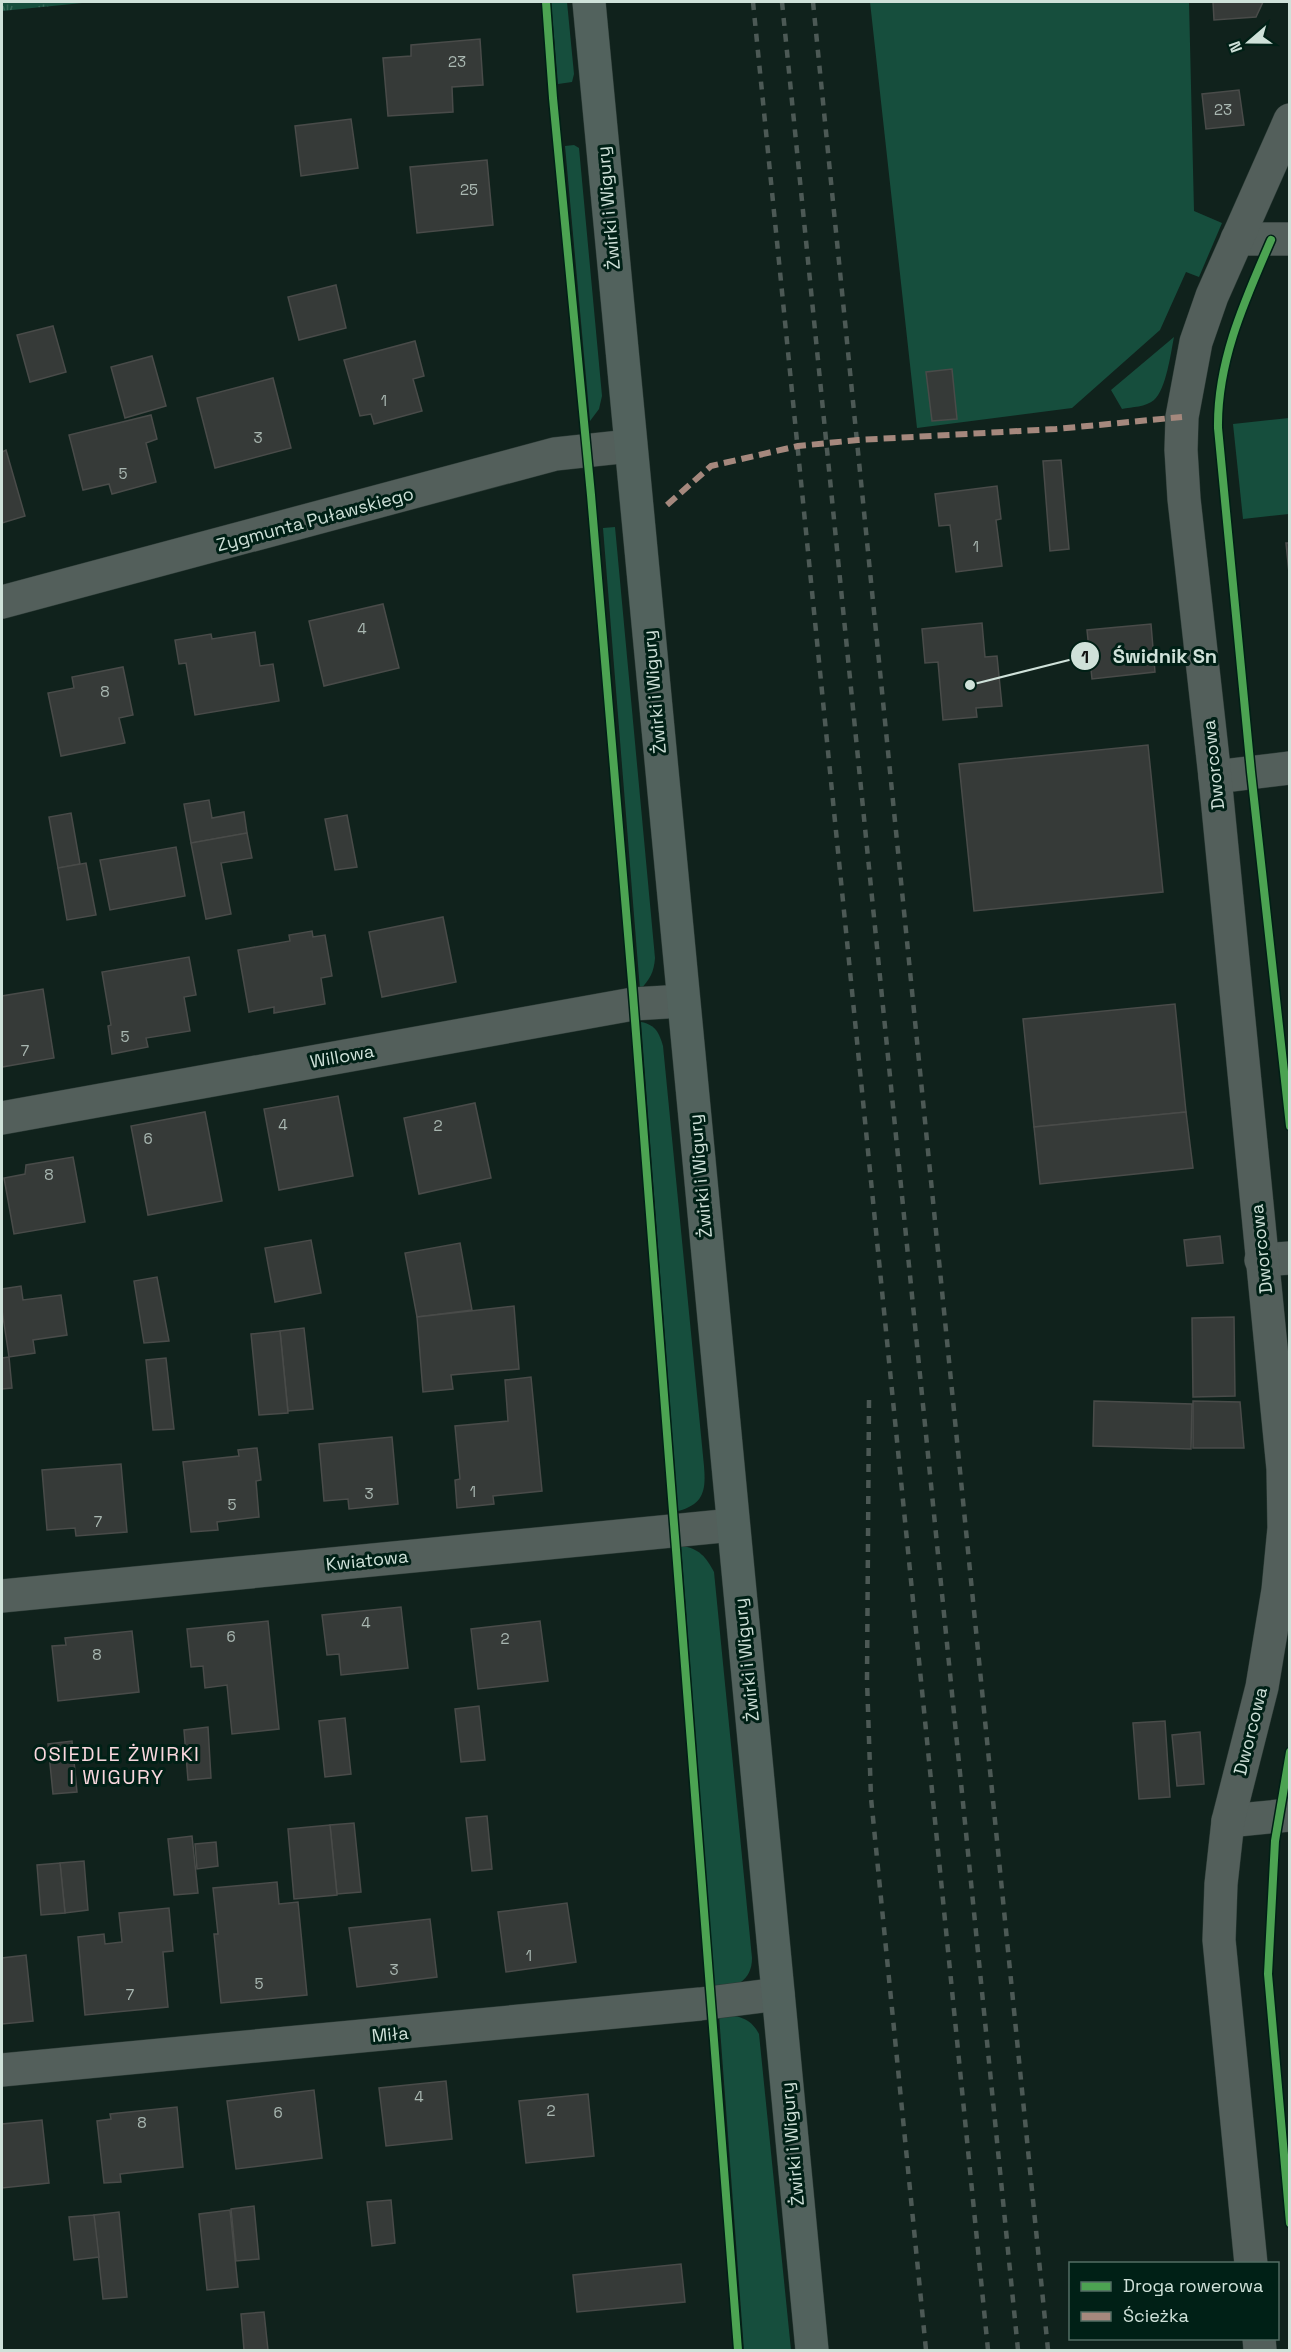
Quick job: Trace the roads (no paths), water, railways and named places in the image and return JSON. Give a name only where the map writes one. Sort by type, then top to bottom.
[{"type":"main road","name":"Żwirki i Wigury","points":[[588,2],[812,2350]]},
{"type":"street","name":"Dworcowa","points":[[1251,2262],[1219,1940],[1221,1884],[1228,1821],[1262,1687],[1278,1590],[1284,1528],[1276,1259],[1215,777],[1184,499],[1182,417],[1196,342],[1212,296],[1290,120]]},
{"type":"street","points":[[1238,239],[1290,239]]},
{"type":"street","name":"Zygmunta Puławskiego","points":[[2,602],[555,454],[630,446]]},
{"type":"street","points":[[1215,777],[1290,768]]},
{"type":"street","name":"Willowa","points":[[2,1118],[633,1004],[683,1001]]},
{"type":"street","name":"Kwiatowa","points":[[2,1596],[733,1525]]},
{"type":"street","points":[[1228,1821],[1290,1815]]},
{"type":"street","name":"Miła","points":[[2,2070],[700,2004],[778,1994]]},
{"type":"railway","points":[[753,2],[988,2350]]},
{"type":"railway","points":[[782,2],[1018,2350]]},
{"type":"railway","points":[[813,2],[1048,2350]]},
{"type":"railway","points":[[869,1400],[867,1680],[871,1798],[926,2350]]},
{"type":"place","name":"Świdnik Sn","points":[[970,685]]},
{"type":"district","name":"OSIEDLE ŻWIRKI I WIGURY","points":[[117,1766]]}]
